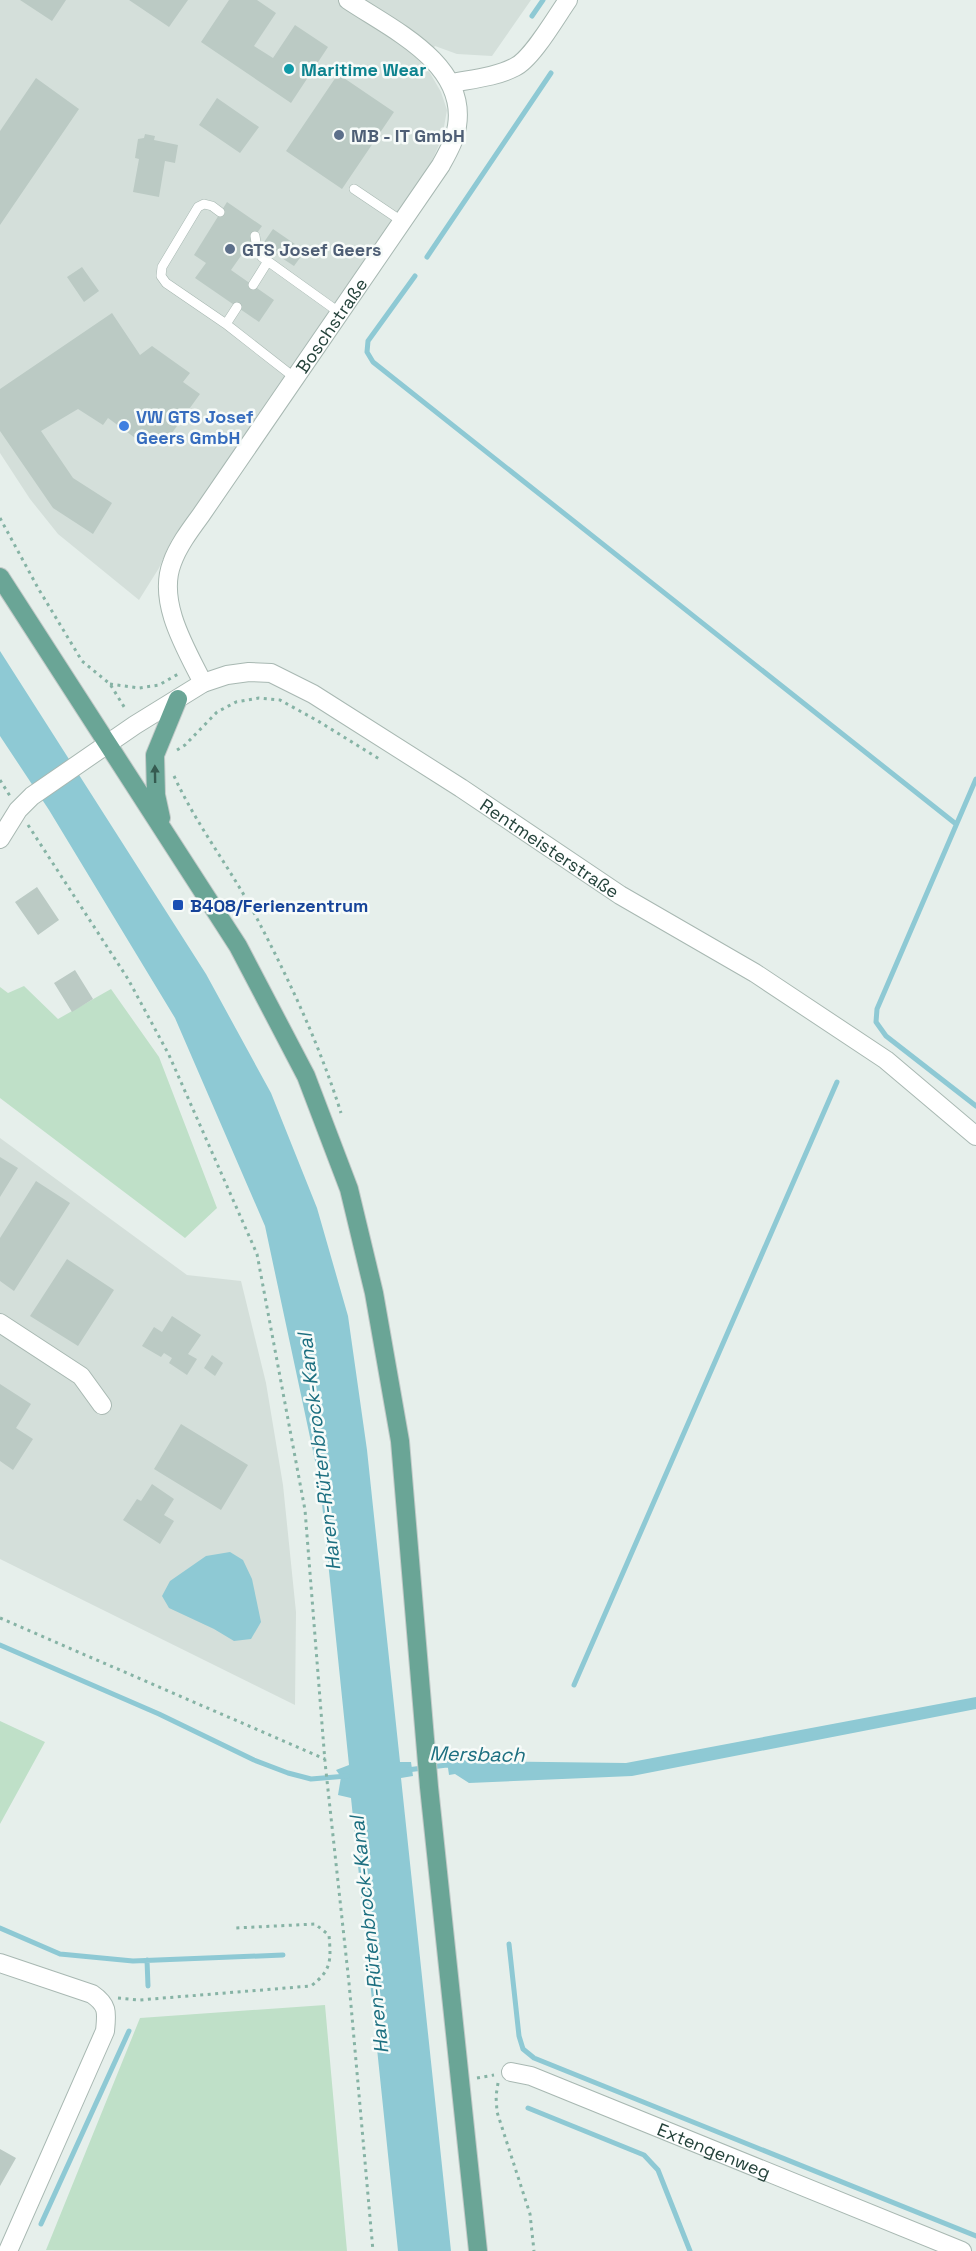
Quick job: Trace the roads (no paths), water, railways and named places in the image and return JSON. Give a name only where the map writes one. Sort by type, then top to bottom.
[{"type":"main road","points":[[0,577],[238,946],[306,1076],[348,1189],[374,1293],[400,1441],[429,1787],[478,2251]]},
{"type":"main road","points":[[165,831],[156,795],[155,755],[178,699]]},
{"type":"street","name":"Boschstraße","points":[[203,683],[171,609],[168,581],[171,564],[201,514],[441,165],[452,144],[457,126],[458,104],[451,83],[438,64],[348,0]]},
{"type":"street","points":[[451,83],[497,74],[517,67],[527,58],[568,0]]},
{"type":"street","name":"Rentmeisterstraße","points":[[0,839],[18,810],[32,796],[135,725],[203,683],[227,675],[249,672],[271,673],[313,694],[461,788],[620,895],[755,974],[886,1060],[976,1136]]},
{"type":"street","points":[[0,1323],[81,1376],[102,1405]]},
{"type":"street","points":[[0,1963],[95,1996],[102,2001],[106,2013],[105,2031],[8,2251]]},
{"type":"street","name":"Extengenweg","points":[[511,2072],[531,2076],[962,2251]]},
{"type":"lane","points":[[354,189],[403,222]]},
{"type":"lane","points":[[220,212],[204,204],[198,207],[162,267],[161,276],[166,283],[226,324],[295,378]]},
{"type":"lane","points":[[255,236],[256,249],[268,261],[340,313]]},
{"type":"lane","points":[[253,285],[268,261]]},
{"type":"lane","points":[[226,324],[237,307]]},
{"type":"water","name":"Haren-Rütenbrock-Kanal","points":[[0,651],[206,974],[271,1093],[317,1208],[348,1316],[367,1450],[400,1762],[411,1762],[413,1776],[401,1778],[451,2251],[398,2251],[351,1798],[338,1795],[341,1777],[336,1770],[349,1765],[320,1484],[265,1226],[175,1018],[49,810],[0,736]]},
{"type":"water","points":[[230,1552],[243,1560],[252,1579],[261,1622],[251,1639],[234,1641],[169,1608],[162,1596],[170,1581],[206,1556]]},
{"type":"water","points":[[976,1697],[976,1709],[632,1776],[469,1783],[455,1774],[449,1775],[446,1754],[451,1753],[468,1761],[626,1763]]},
{"type":"waterway","points":[[532,16],[543,0]]},
{"type":"waterway","points":[[427,257],[551,73]]},
{"type":"waterway","points":[[415,276],[368,341],[367,352],[373,362],[956,824]]},
{"type":"waterway","points":[[976,779],[877,1009],[876,1022],[886,1036],[976,1106]]},
{"type":"waterway","points":[[574,1685],[837,1082]]},
{"type":"waterway","name":"Mersbach","points":[[0,1645],[159,1714],[254,1760],[288,1773],[311,1779],[347,1776]]},
{"type":"waterway","name":"Mersbach","points":[[407,1770],[454,1766]]},
{"type":"waterway","points":[[0,1928],[60,1954],[133,1961],[283,1955]]},
{"type":"waterway","points":[[509,1944],[519,2036],[523,2049],[534,2058],[976,2236]]},
{"type":"waterway","points":[[147,1960],[148,1986]]},
{"type":"waterway","points":[[41,2224],[129,2031]]},
{"type":"waterway","points":[[528,2108],[644,2155],[658,2170],[690,2251]]},
{"type":"place","name":"Maritime Wear","points":[[289,69]]},
{"type":"place","name":"MB - IT GmbH","points":[[339,135]]},
{"type":"place","name":"GTS Josef Geers","points":[[230,249]]},
{"type":"place","name":"VW GTS Josef Geers GmbH","points":[[124,426]]},
{"type":"place","name":"B408/Ferienzentrum","points":[[178,905]]}]
